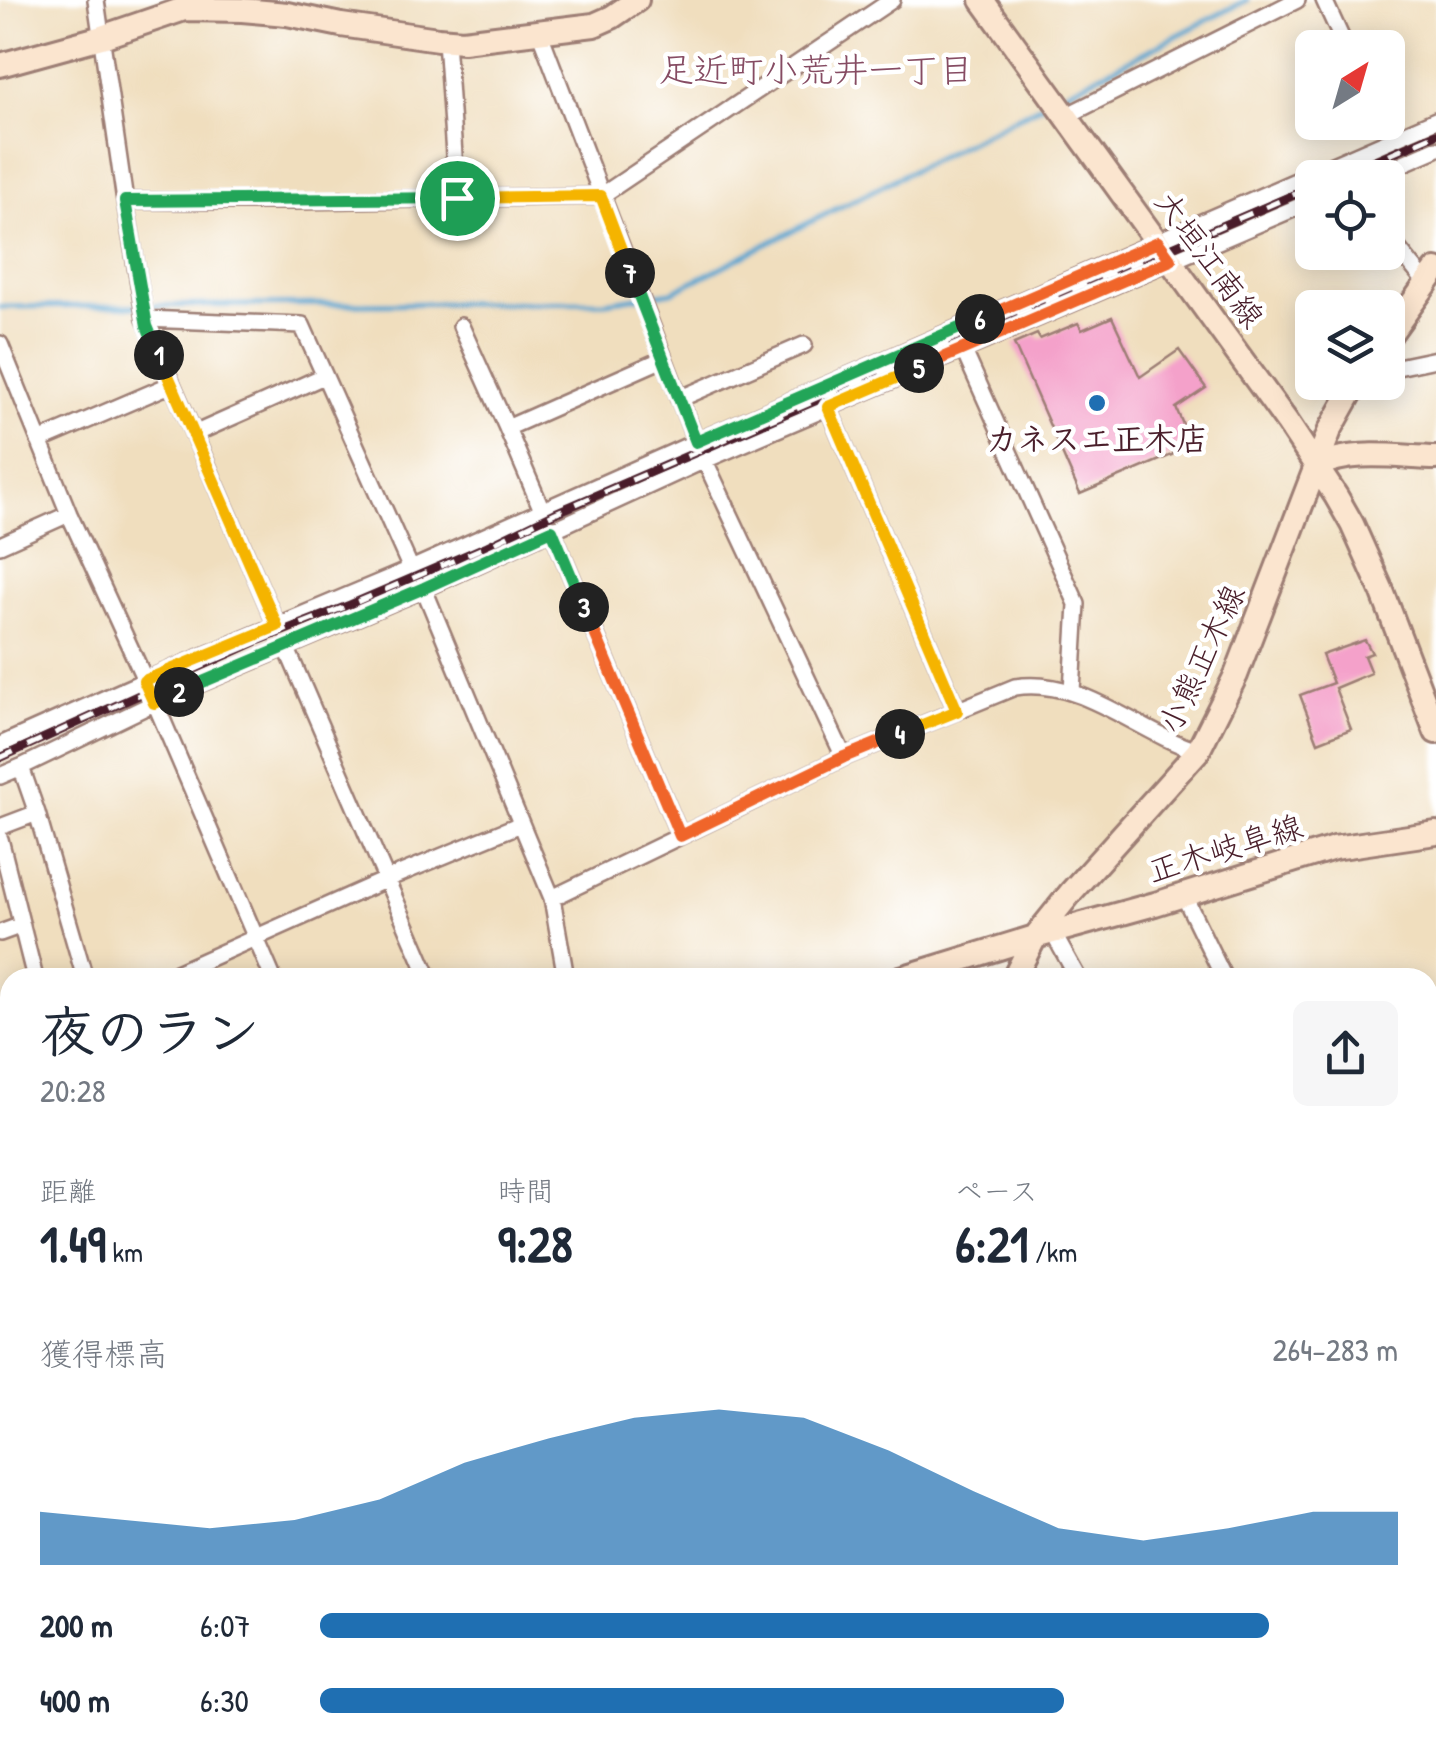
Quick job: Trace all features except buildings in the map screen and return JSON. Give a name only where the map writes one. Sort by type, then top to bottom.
[{"type":"street","points":[[96,0],[145,319],[277,626]]},
{"type":"street","points":[[0,65],[102,38],[184,9],[240,5],[341,25],[463,40],[594,26],[637,0]]},
{"type":"street","points":[[125,201],[601,196],[892,0]]},
{"type":"street","name":"大垣江南線","points":[[982,0],[1287,422],[1352,524],[1428,689],[1436,732]]},
{"type":"street","points":[[1066,116],[1297,0]]},
{"type":"street","points":[[1324,0],[1338,30]]},
{"type":"street","points":[[539,31],[696,442],[844,757]]},
{"type":"street","points":[[446,40],[457,198]]},
{"type":"street","points":[[1405,133],[1436,120]]},
{"type":"street","points":[[0,776],[154,703],[964,349],[1388,140]]},
{"type":"street","points":[[1405,163],[1436,150]]},
{"type":"street","points":[[0,745],[696,442],[1164,252],[1295,207]]},
{"type":"street","points":[[1405,252],[1431,276],[1405,313]]},
{"type":"street","points":[[145,319],[302,325],[411,569]]},
{"type":"street","points":[[461,326],[542,510]]},
{"type":"street","points":[[0,344],[68,514],[269,968]]},
{"type":"street","points":[[679,400],[804,345]]},
{"type":"street","points":[[964,349],[1077,604],[1072,691]]},
{"type":"street","points":[[1405,365],[1436,358]]},
{"type":"street","points":[[507,428],[663,359]]},
{"type":"street","points":[[194,434],[324,376]]},
{"type":"street","points":[[40,441],[172,384]]},
{"type":"street","name":"小熊正木線","points":[[1021,968],[1072,891],[1198,751],[1236,675],[1316,466],[1346,400]]},
{"type":"street","points":[[828,407],[957,711]]},
{"type":"street","points":[[1316,466],[1334,458],[1354,456],[1436,458]]},
{"type":"street","points":[[0,545],[68,514]]},
{"type":"street","points":[[552,530],[680,836]]},
{"type":"street","points":[[424,588],[552,898],[564,968]]},
{"type":"street","points":[[290,656],[426,968]]},
{"type":"street","points":[[552,898],[844,757],[1015,687],[1032,684],[1072,691],[1198,751]]},
{"type":"street","points":[[21,768],[82,968]]},
{"type":"street","points":[[0,827],[36,813]]},
{"type":"street","points":[[188,968],[521,824]]},
{"type":"street","name":"正木岐阜線","points":[[933,968],[1334,848],[1436,832]]},
{"type":"street","points":[[0,839],[33,968]]},
{"type":"street","points":[[1184,896],[1219,968]]},
{"type":"street","points":[[0,933],[22,925]]},
{"type":"street","points":[[1044,935],[1070,968]]},
{"type":"waterway","points":[[1058,96],[1247,0]]},
{"type":"waterway","points":[[0,307],[605,302],[672,292],[1049,101]]},
{"type":"railway","points":[[1376,160],[1436,134]]},
{"type":"railway","points":[[0,758],[260,640],[485,547],[555,513],[1295,194]]},
{"type":"place","name":"カネスエ正木店","points":[[1097,403]]},
{"type":"district","name":"足近町小荒井一丁目","points":[[816,69]]},
{"type":"route","points":[[601,196],[696,442],[1158,242],[1171,260],[828,407],[957,711],[844,757],[680,836],[552,530],[154,703],[144,681],[277,626],[147,326],[125,201],[457,198],[601,196]]}]
